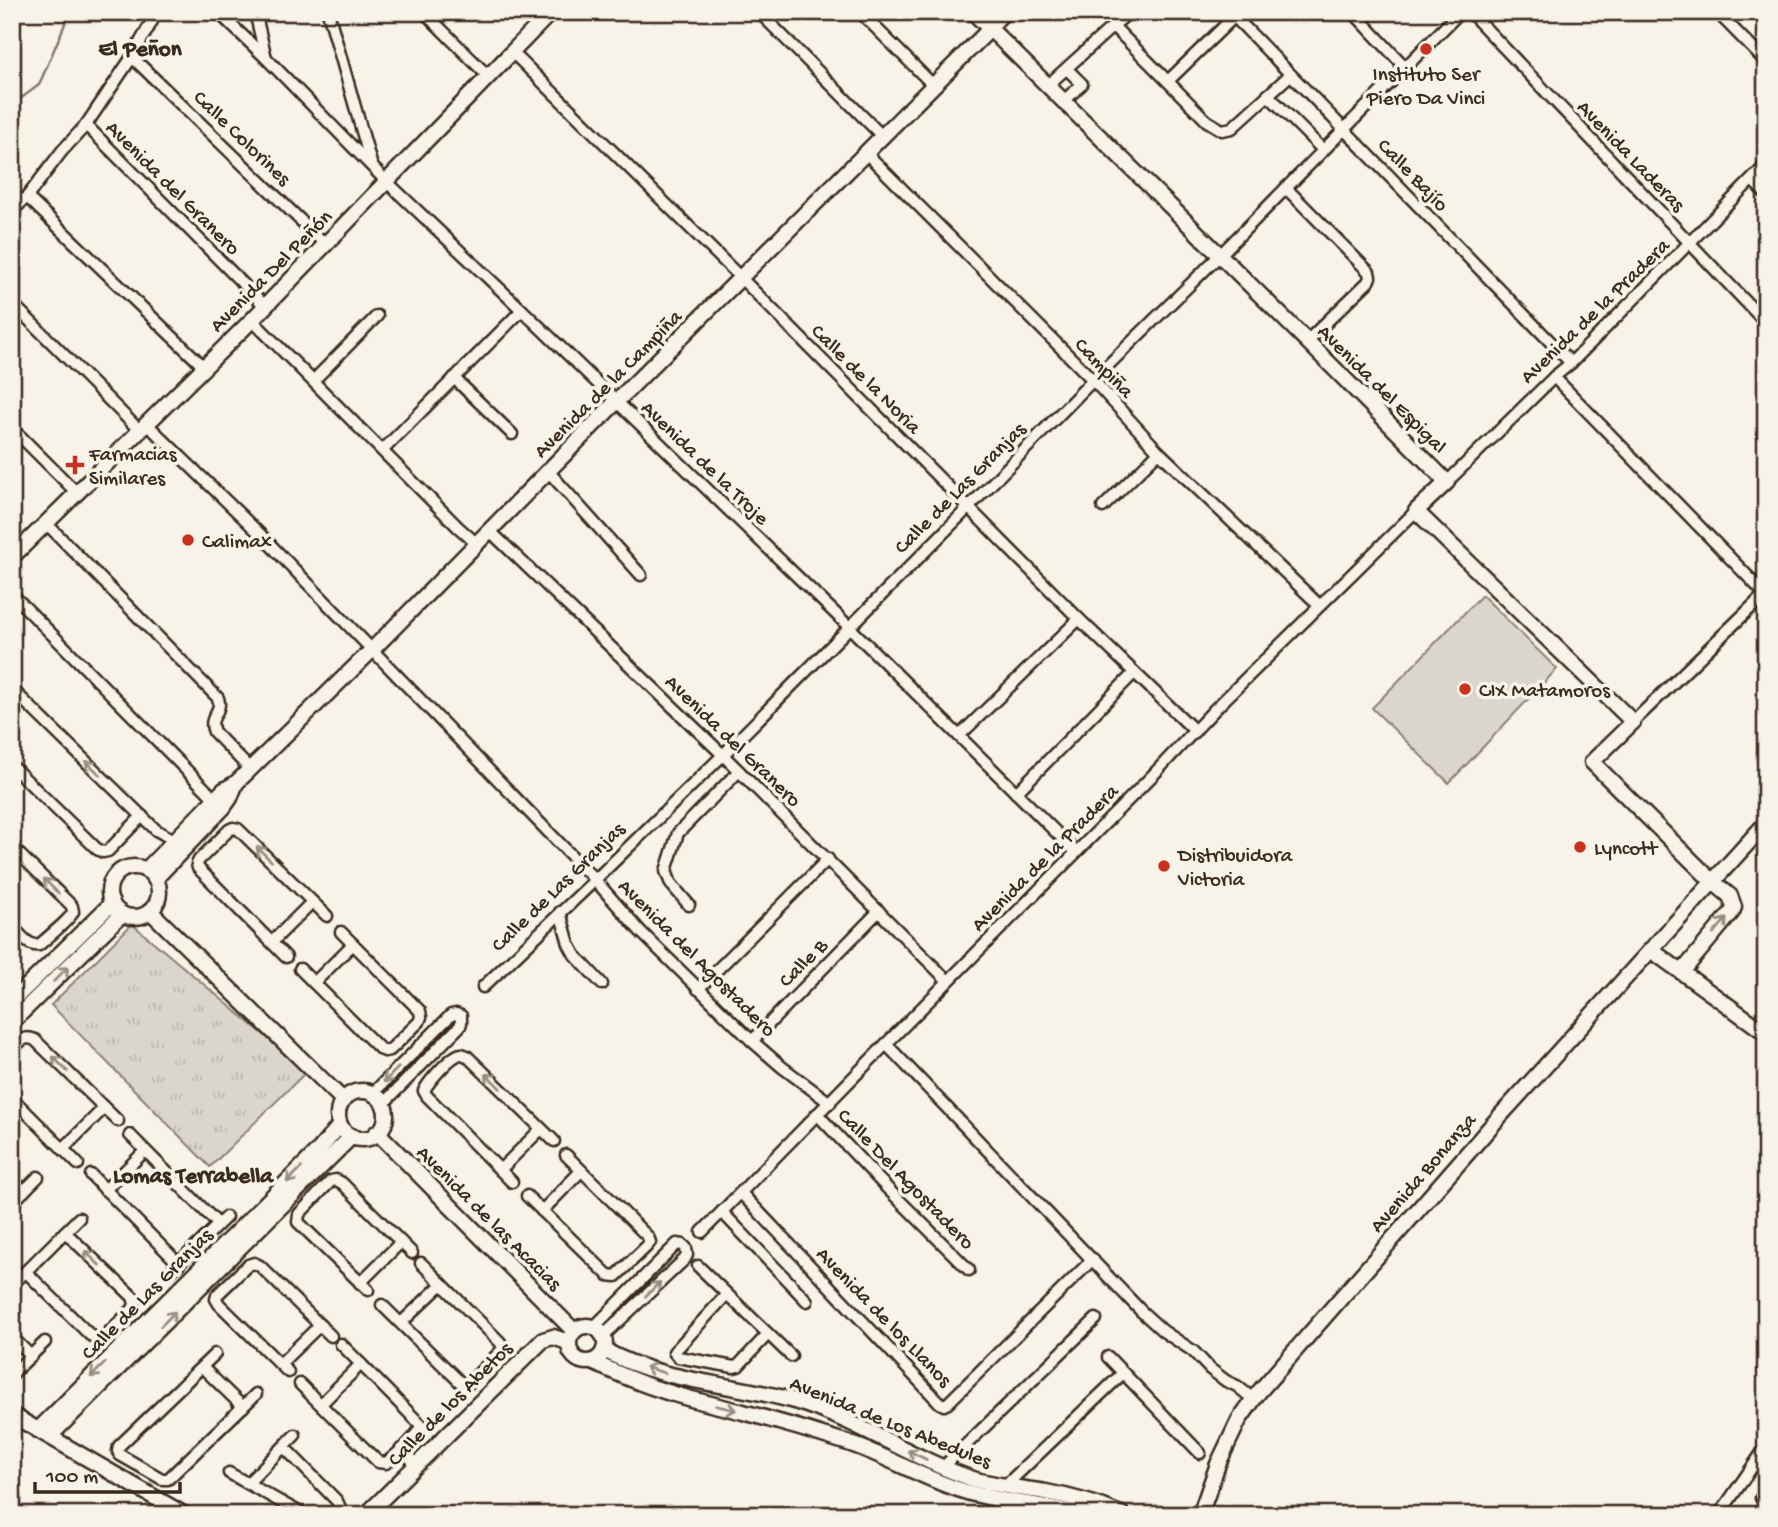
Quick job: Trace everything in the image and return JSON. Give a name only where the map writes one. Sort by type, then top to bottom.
[{"type":"street","points":[[12,211],[27,197],[86,125],[132,57],[157,12]]},
{"type":"street","name":"Avenida de la Troje","points":[[218,12],[387,182],[849,627],[1076,852]]},
{"type":"street","points":[[255,12],[266,58]]},
{"type":"street","points":[[328,12],[372,166]]},
{"type":"street","points":[[424,12],[488,76]]},
{"type":"street","name":"Avenida Del Peñón","points":[[13,554],[47,524],[252,320],[551,12]]},
{"type":"street","points":[[759,12],[882,136]]},
{"type":"street","points":[[860,12],[933,85]]},
{"type":"street","name":"Avenida del Espigal","points":[[973,12],[1447,482],[1416,511]]},
{"type":"street","name":"Avenida de la Campiña","points":[[150,875],[192,844],[215,799],[236,783],[372,650],[1007,12]]},
{"type":"street","points":[[1048,85],[1129,12]]},
{"type":"street","points":[[1353,12],[1405,67]]},
{"type":"street","name":"Calle de Las Granjas","points":[[483,987],[723,755],[1461,12]]},
{"type":"street","name":"Avenida Laderas","points":[[1470,12],[1766,323]]},
{"type":"street","points":[[1717,12],[1766,62]]},
{"type":"street","points":[[1168,81],[1235,14]]},
{"type":"street","name":"Calle Bajío","points":[[1235,14],[1290,75],[1571,363]]},
{"type":"street","points":[[1113,26],[1207,121],[1222,130],[1232,128],[1290,75]]},
{"type":"street","name":"Calle de la Noria","points":[[512,52],[741,278],[1079,619],[1195,731]]},
{"type":"street","name":"Calle Colorines","points":[[132,57],[326,245]]},
{"type":"street","points":[[1064,102],[1082,84],[1067,69]]},
{"type":"street","points":[[1268,95],[1323,150]]},
{"type":"street","name":"Avenida del Granero","points":[[86,125],[265,306]]},
{"type":"street","name":"Campiña","points":[[866,153],[1093,380],[1159,452],[1320,605]]},
{"type":"street","name":"Avenida de la Pradera","points":[[1447,482],[1571,363],[1766,165]]},
{"type":"street","points":[[1752,180],[1766,194]]},
{"type":"street","points":[[1286,188],[1369,272],[1370,277],[1307,341]]},
{"type":"street","points":[[27,197],[204,367]]},
{"type":"street","points":[[12,303],[143,428],[259,533],[372,650]]},
{"type":"street","points":[[383,450],[522,310]]},
{"type":"street","points":[[314,380],[377,316]]},
{"type":"street","points":[[252,320],[477,544]]},
{"type":"street","points":[[1554,377],[1765,593],[1592,762],[1730,896],[1734,907],[1731,912],[1682,972]]},
{"type":"street","points":[[454,378],[512,434]]},
{"type":"street","points":[[12,428],[77,493]]},
{"type":"street","points":[[1104,507],[1159,452]]},
{"type":"street","points":[[548,471],[641,575]]},
{"type":"street","points":[[1416,511],[1633,722]]},
{"type":"street","name":"Avenida de la Pradera","points":[[702,1232],[1195,731],[1416,511]]},
{"type":"street","points":[[47,524],[218,698],[219,709],[211,726],[250,769]]},
{"type":"street","name":"Avenida del Granero","points":[[490,531],[723,755],[948,981]]},
{"type":"street","points":[[12,594],[215,799]]},
{"type":"street","points":[[959,736],[1079,619]]},
{"type":"street","name":"Avenida del Agostadero","points":[[372,650],[698,989],[782,1067],[830,1102]]},
{"type":"street","points":[[1016,793],[1134,673]]},
{"type":"street","points":[[12,689],[156,830],[192,844],[233,828],[238,829],[327,916]]},
{"type":"street","points":[[12,766],[103,852],[108,851],[142,816]]},
{"type":"street","points":[[689,905],[671,884],[666,871],[678,833],[739,771]]},
{"type":"street","name":"Avenida de la Campiña","points":[[206,816],[223,808],[236,783]]},
{"type":"street","name":"Avenida Bonanza","points":[[1202,1510],[1218,1464],[1239,1420],[1253,1399],[1500,1115],[1766,823]]},
{"type":"street","points":[[192,844],[198,868],[286,957]]},
{"type":"street","name":"Avenida de la Campiña","points":[[150,875],[192,844]]},
{"type":"street","points":[[12,847],[73,910],[56,931],[39,945],[30,944],[12,926]]},
{"type":"street","points":[[698,989],[828,859]]},
{"type":"street","points":[[134,867],[150,875],[158,887],[158,896],[150,911],[136,917],[117,908],[109,891],[117,874],[134,867]]},
{"type":"street","points":[[272,942],[313,902]]},
{"type":"street","points":[[12,1001],[70,944],[117,908]]},
{"type":"street","points":[[12,1022],[117,908]]},
{"type":"street","points":[[150,911],[343,1100]]},
{"type":"street","name":"Calle B","points":[[752,1041],[879,911]]},
{"type":"street","points":[[560,912],[575,955],[602,984]]},
{"type":"street","points":[[56,931],[70,944]]},
{"type":"street","points":[[300,969],[380,1049],[390,1050],[419,1022],[420,1012],[341,932]]},
{"type":"street","points":[[314,983],[353,944]]},
{"type":"street","points":[[1651,950],[1766,1033]]},
{"type":"street","points":[[27,986],[37,997]]},
{"type":"street","points":[[459,1014],[462,1019],[460,1026],[430,1056],[378,1099],[419,1047],[451,1015],[459,1014]]},
{"type":"street","points":[[407,1034],[419,1047]]},
{"type":"street","points":[[12,1049],[24,1038],[35,1040],[118,1121]]},
{"type":"street","points":[[886,1044],[1116,1286],[1163,1331],[1193,1351],[1210,1369],[1253,1399]]},
{"type":"street","points":[[512,1182],[427,1096],[424,1091],[426,1086],[443,1068],[457,1055],[467,1056],[554,1141]]},
{"type":"street","points":[[430,1056],[443,1068]]},
{"type":"street","points":[[365,1091],[378,1099],[385,1112],[385,1119],[377,1132],[363,1138],[352,1136],[340,1125],[338,1112],[349,1094],[365,1091]]},
{"type":"street","points":[[12,1098],[78,1164]]},
{"type":"street","points":[[63,1149],[104,1108]]},
{"type":"street","name":"Calle Del Agostadero","points":[[817,1114],[969,1269]]},
{"type":"street","name":"Calle de Las Granjas","points":[[44,1433],[217,1261],[340,1125]]},
{"type":"street","points":[[500,1170],[541,1129]]},
{"type":"street","name":"Avenida de las Acacias","points":[[377,1132],[571,1336]]},
{"type":"street","points":[[90,1175],[175,1267],[222,1221],[130,1135]]},
{"type":"street","name":"Calle de Las Granjas","points":[[44,1433],[132,1337],[302,1185],[352,1136]]},
{"type":"street","points":[[105,1190],[145,1151]]},
{"type":"street","points":[[527,1196],[608,1275],[617,1276],[633,1261],[649,1244],[648,1237],[566,1155]]},
{"type":"street","points":[[542,1211],[582,1171]]},
{"type":"street","points":[[12,1203],[38,1177]]},
{"type":"street","points":[[12,1178],[24,1191]]},
{"type":"street","points":[[401,1242],[364,1287],[299,1222],[299,1214],[331,1181],[336,1180],[342,1183],[401,1242],[412,1253]]},
{"type":"street","points":[[302,1185],[314,1197]]},
{"type":"street","name":"Avenida de los Llanos","points":[[741,1193],[944,1405],[1093,1259]]},
{"type":"street","points":[[722,1212],[807,1301]]},
{"type":"street","points":[[13,1284],[79,1218]]},
{"type":"street","points":[[26,1272],[97,1339],[105,1336],[133,1309],[135,1304],[132,1297],[65,1232]]},
{"type":"street","points":[[200,1243],[233,1278]]},
{"type":"street","points":[[601,1338],[583,1326],[571,1336],[568,1347],[573,1356],[582,1362],[592,1362],[602,1355],[601,1338],[647,1274],[677,1244],[683,1245],[686,1248],[685,1259],[601,1338]]},
{"type":"street","points":[[633,1261],[647,1274]]},
{"type":"street","points":[[288,1372],[216,1300],[216,1295],[248,1265],[254,1263],[260,1266],[331,1336]]},
{"type":"street","points":[[382,1305],[461,1384],[468,1384],[501,1352],[502,1345],[421,1263]]},
{"type":"street","points":[[698,1266],[791,1356]]},
{"type":"street","points":[[401,1324],[442,1284]]},
{"type":"street","points":[[727,1294],[674,1352],[678,1357],[738,1366],[768,1334]]},
{"type":"street","points":[[943,1467],[1096,1319]]},
{"type":"street","points":[[118,1324],[132,1337]]},
{"type":"street","points":[[280,1364],[320,1325]]},
{"type":"street","name":"Calle de los Abetos","points":[[366,1515],[543,1340],[571,1336]]},
{"type":"street","points":[[12,1337],[31,1356]]},
{"type":"street","name":"Avenida de Los Abedules","points":[[601,1338],[621,1359],[666,1374],[807,1406],[973,1479],[1047,1499],[1082,1515]]},
{"type":"street","points":[[12,1374],[45,1342]]},
{"type":"street","points":[[300,1384],[378,1462],[386,1463],[421,1430],[421,1425],[341,1344]]},
{"type":"street","points":[[215,1354],[119,1446],[120,1455],[162,1479],[168,1479],[256,1394]]},
{"type":"street","points":[[1108,1357],[1200,1453]]},
{"type":"street","name":"Avenida de Los Abedules","points":[[592,1362],[659,1390],[846,1442],[935,1482],[961,1490],[1003,1500],[1080,1499],[1123,1515]]},
{"type":"street","points":[[700,1381],[704,1363]]},
{"type":"street","points":[[321,1405],[361,1364]]},
{"type":"street","points":[[202,1367],[243,1407]]},
{"type":"street","points":[[483,1369],[497,1384]]},
{"type":"street","points":[[1005,1486],[1123,1373]]},
{"type":"street","points":[[792,1401],[787,1411],[793,1426],[806,1417],[807,1406]]},
{"type":"street","points":[[12,1415],[185,1515]]},
{"type":"street","points":[[248,1483],[295,1435]]},
{"type":"street","points":[[284,1447],[337,1501],[341,1510],[339,1515]]},
{"type":"street","points":[[1719,1515],[1766,1447]]},
{"type":"street","points":[[401,1449],[416,1464]]},
{"type":"street","points":[[130,1483],[140,1467]]},
{"type":"street","points":[[229,1473],[304,1515]]},
{"type":"street","points":[[1185,1515],[1202,1510]]},
{"type":"green space","name":"CIX Matamoros","points":[[1482,595],[1557,669],[1449,783],[1372,708]]},
{"type":"green space","points":[[132,924],[307,1071],[210,1167],[51,1005]]},
{"type":"waterway","points":[[12,105],[39,85],[70,12]]},
{"type":"place","name":"Instituto Ser Piero Da Vinci","points":[[1426,49]]},
{"type":"place","name":"Farmacias Similares","points":[[75,465]]},
{"type":"place","name":"Calimax","points":[[188,540]]},
{"type":"place","name":"CIX Matamoros","points":[[1465,689]]},
{"type":"place","name":"Lyncott","points":[[1580,847]]},
{"type":"place","name":"Distribuidora Victoria","points":[[1164,866]]},
{"type":"district","name":"El Peñon","points":[[140,47]]},
{"type":"district","name":"Lomas Terrabella","points":[[193,1174]]}]
